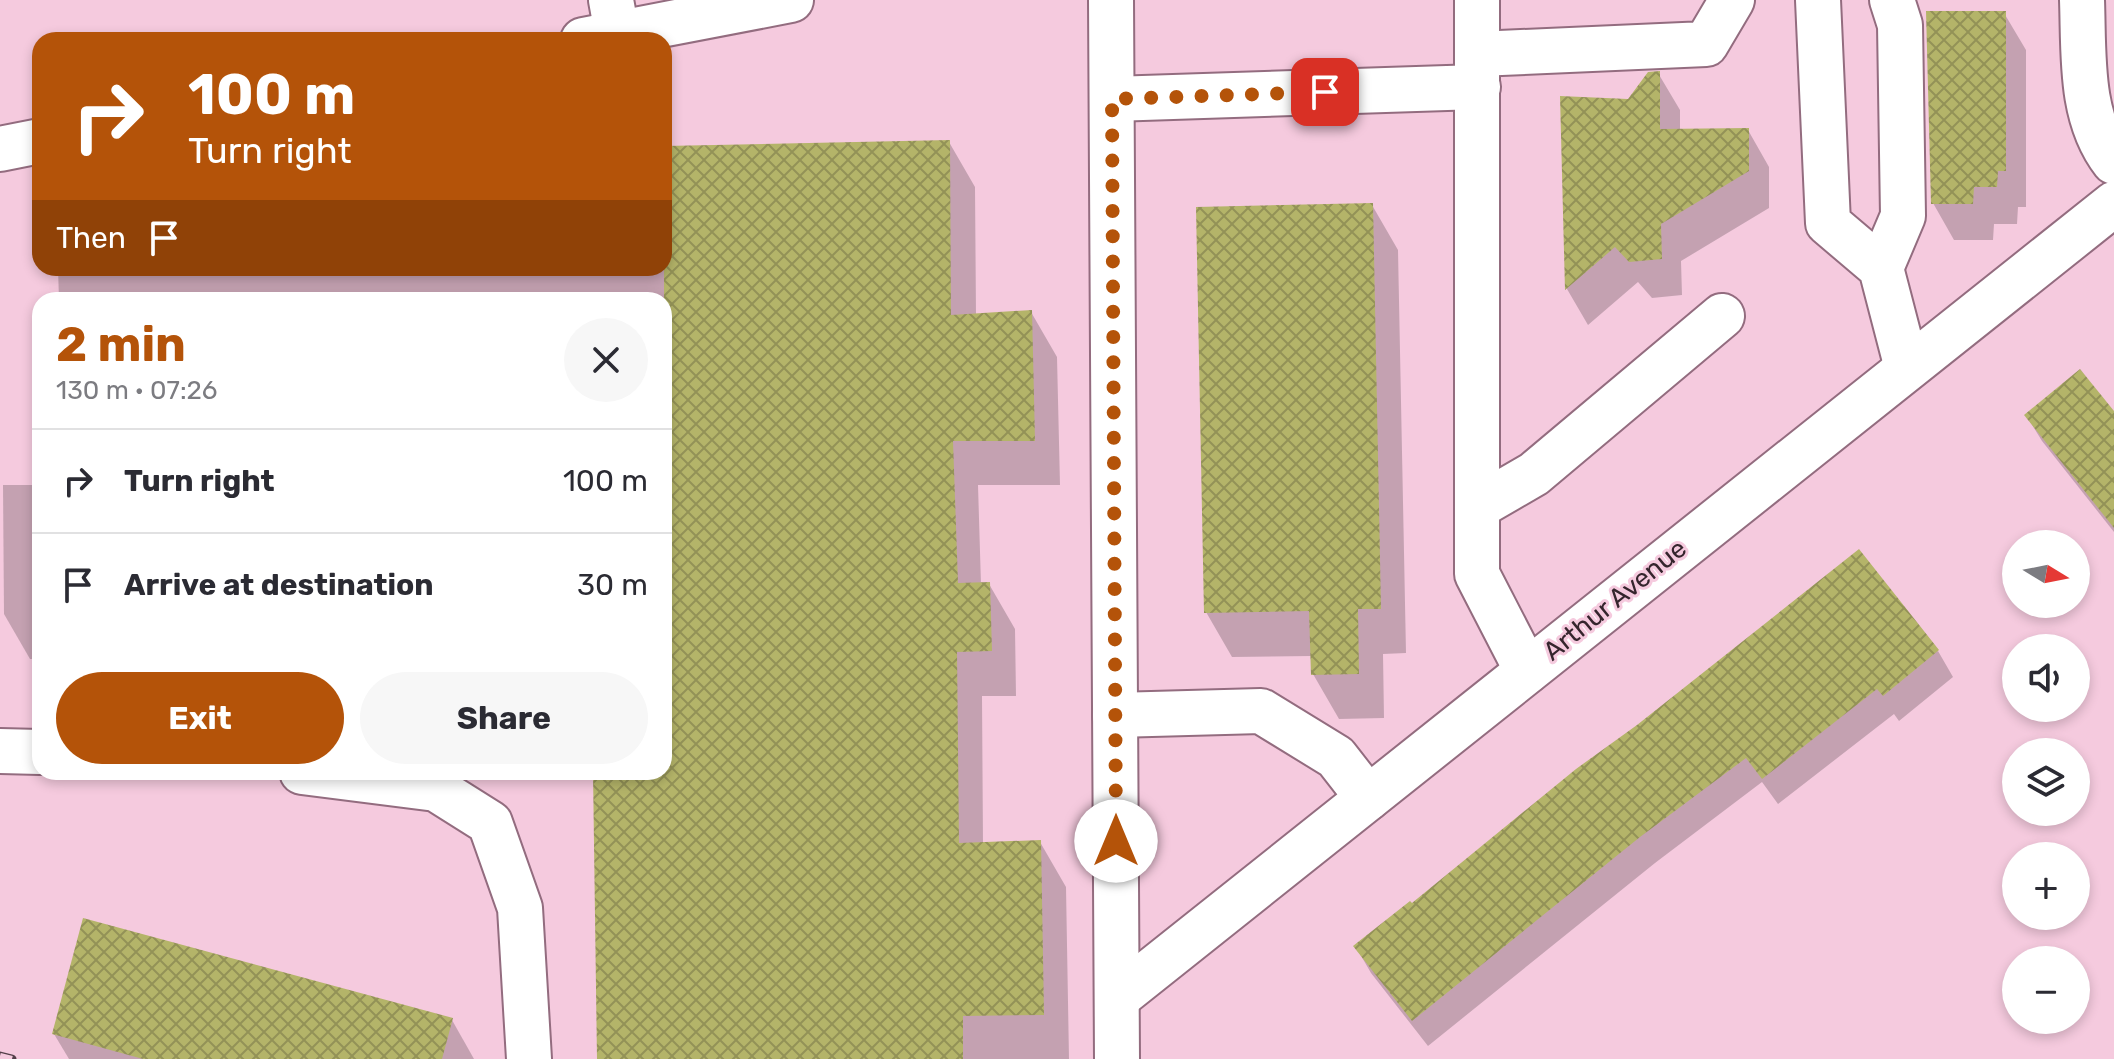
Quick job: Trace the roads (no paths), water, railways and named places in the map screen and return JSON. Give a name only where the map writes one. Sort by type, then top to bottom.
[{"type":"street","points":[[604,24],[791,0]]},
{"type":"street","points":[[1111,0],[1117,1059]]},
{"type":"street","points":[[1477,0],[1477,574],[1527,671]]},
{"type":"street","points":[[1112,99],[1477,70],[1706,44],[1732,0]]},
{"type":"street","points":[[1818,0],[1828,223],[1881,268],[1907,368]]},
{"type":"street","points":[[1881,268],[1903,216],[1900,25],[1892,0]]},
{"type":"street","points":[[2082,0],[2089,108],[2103,148],[2114,162]]},
{"type":"street","points":[[0,149],[32,143]]},
{"type":"street","name":"Arthur Avenue","points":[[1117,998],[2114,204]]},
{"type":"street","points":[[1477,507],[1534,474],[1722,316]]},
{"type":"street","points":[[1115,715],[1261,711],[1336,757],[1368,798]]},
{"type":"street","points":[[0,751],[32,752]]},
{"type":"street","points":[[365,780],[436,789],[490,823],[520,908],[529,1059]]},
{"type":"railway","points":[[0,1056],[12,1059]]}]
